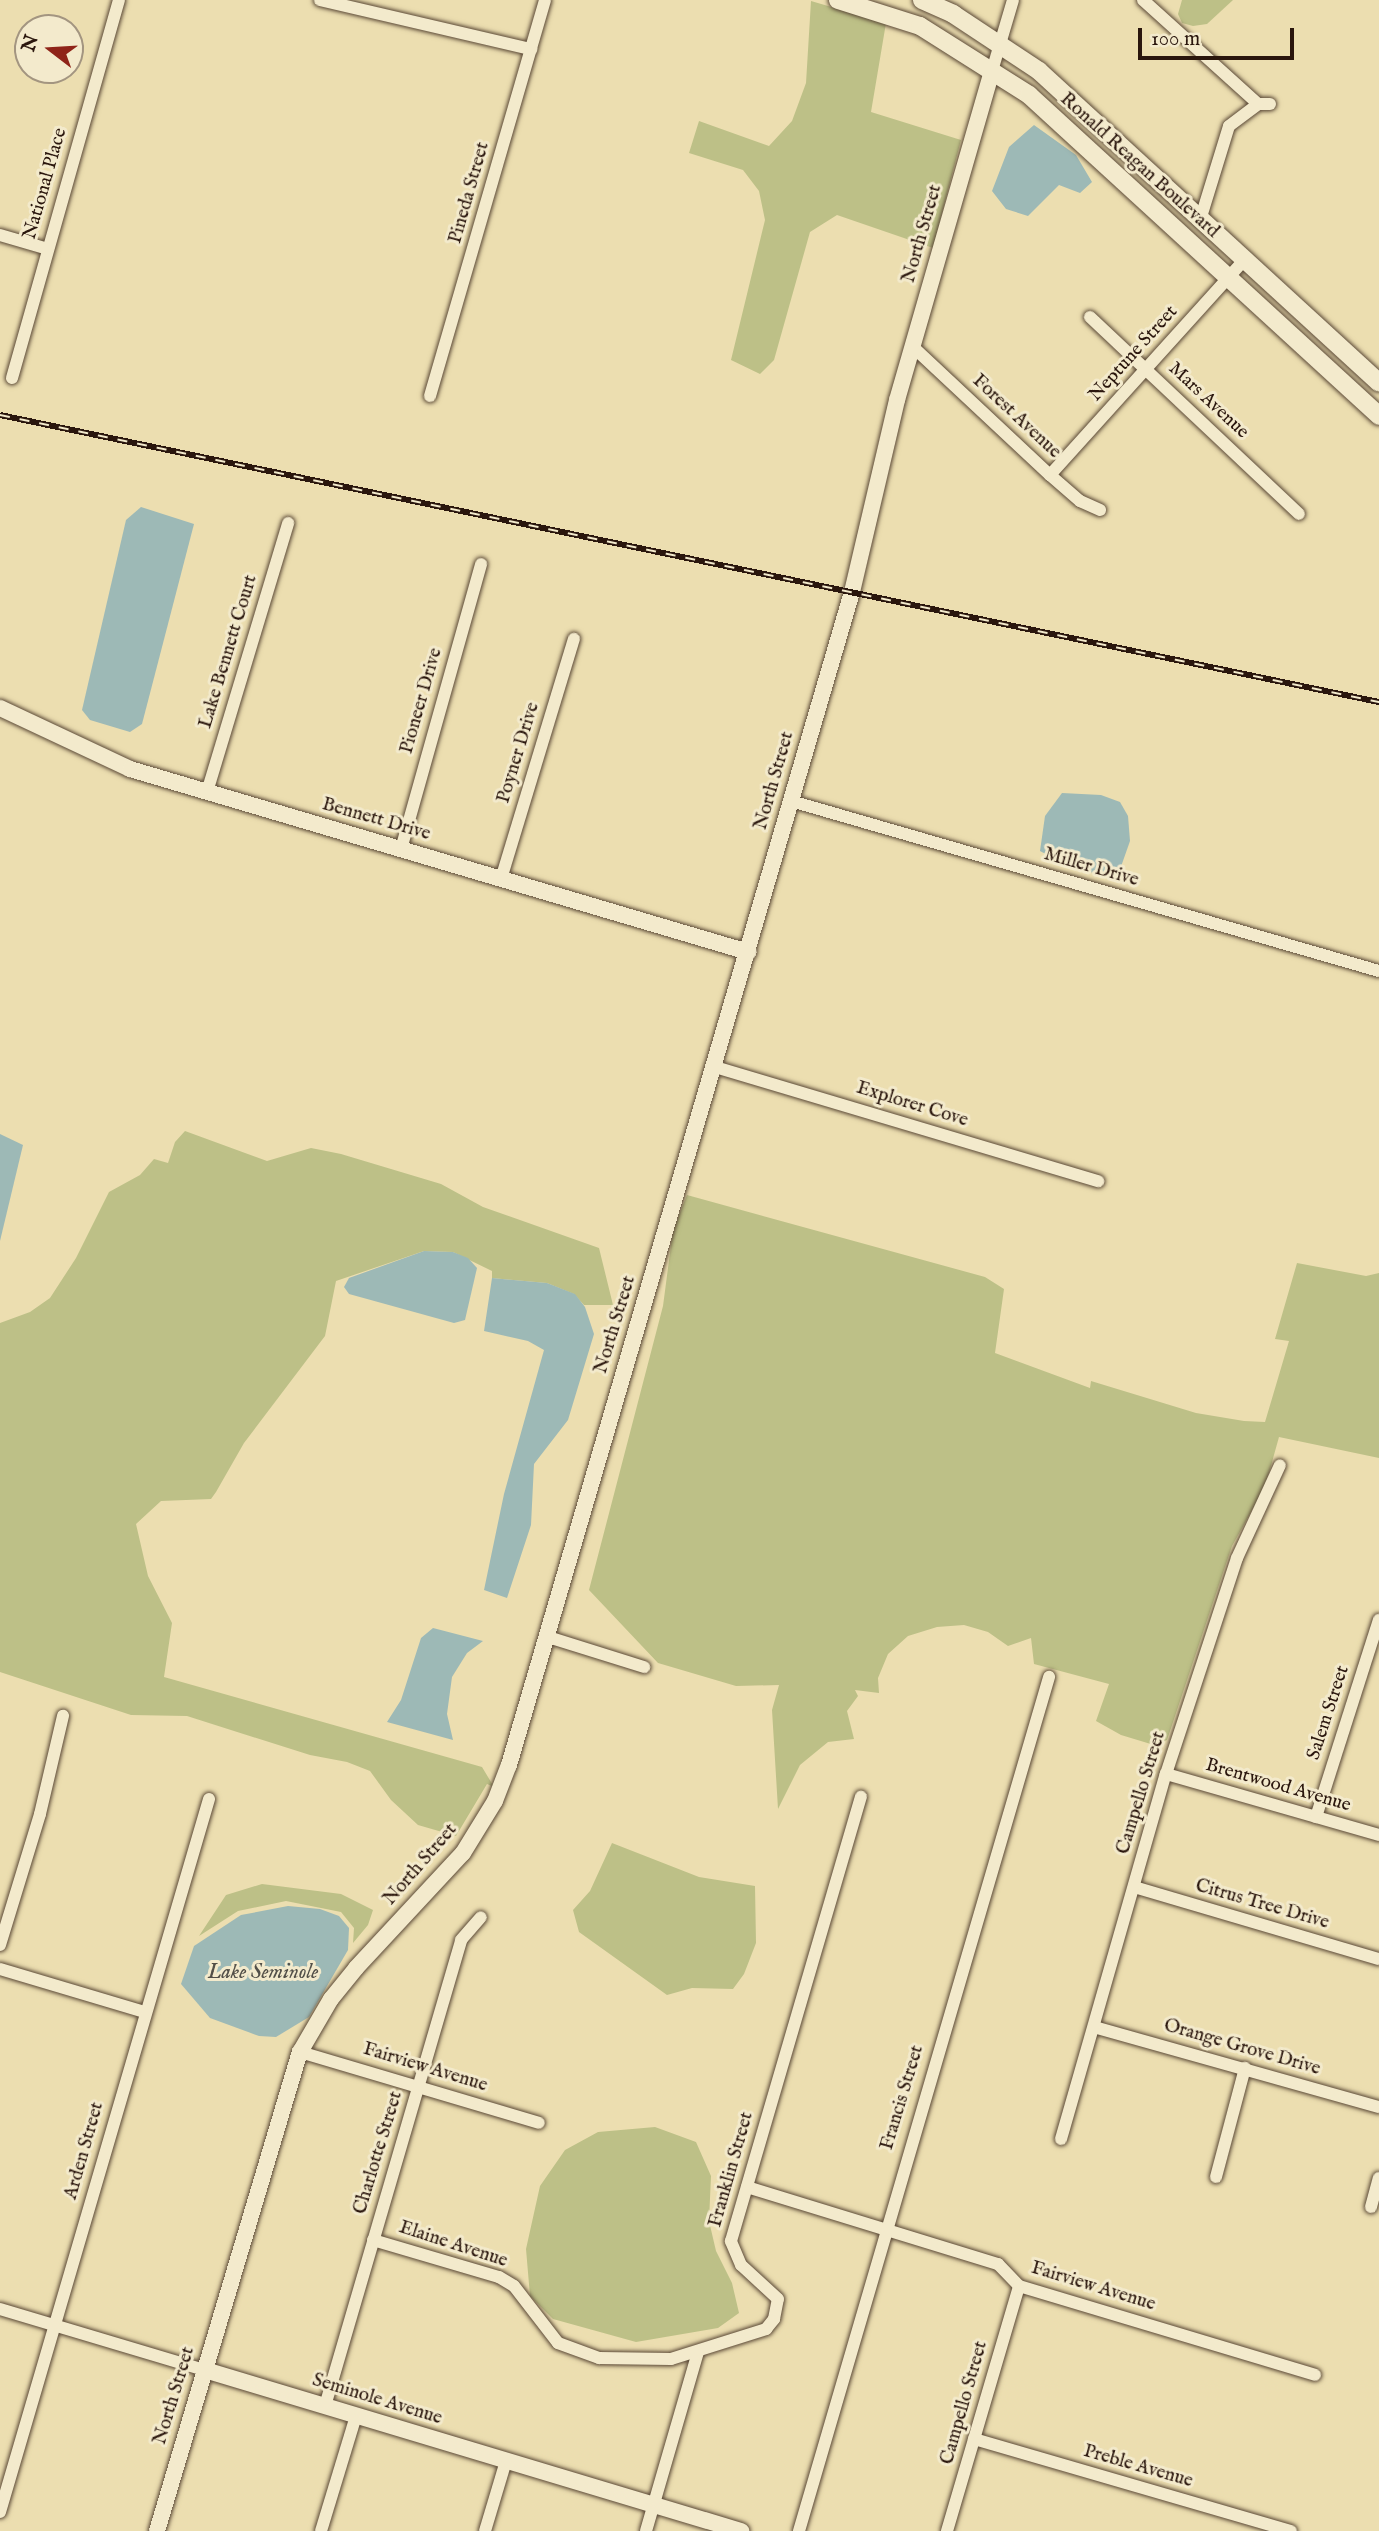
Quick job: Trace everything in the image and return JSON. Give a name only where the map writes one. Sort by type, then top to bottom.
[{"type":"main road","name":"Ronald Reagan Boulevard","points":[[838,0],[920,26],[1029,95],[1230,276],[1379,416]]},
{"type":"main road","name":"Ronald Reagan Boulevard","points":[[922,0],[1000,44],[1039,71],[1379,383]]},
{"type":"street","name":"National Place","points":[[12,378],[119,0]]},
{"type":"street","points":[[320,0],[531,49]]},
{"type":"street","name":"Pineda Street","points":[[430,396],[545,0]]},
{"type":"street","points":[[992,71],[1013,0]]},
{"type":"street","points":[[1143,0],[1264,104],[1230,126],[1201,217]]},
{"type":"street","name":"North Street","points":[[157,2531],[300,2052],[339,1989],[480,1829],[509,1765],[852,592],[912,346],[992,71]]},
{"type":"street","points":[[0,235],[48,249]]},
{"type":"street","name":"Neptune Street","points":[[1050,475],[1245,258]]},
{"type":"street","name":"Mars Avenue","points":[[1090,317],[1299,514]]},
{"type":"street","name":"Forest Avenue","points":[[912,346],[1050,475],[1080,501],[1100,510]]},
{"type":"street","name":"Lake Bennett Court","points":[[207,792],[288,523]]},
{"type":"street","name":"Pioneer Drive","points":[[401,849],[481,564]]},
{"type":"street","name":"Poyner Drive","points":[[501,879],[574,639]]},
{"type":"street","name":"Bennett Drive","points":[[0,708],[130,769],[748,951]]},
{"type":"street","name":"Miller Drive","points":[[791,801],[1379,971]]},
{"type":"street","name":"Explorer Cove","points":[[715,1067],[1098,1181]]},
{"type":"street","name":"Campello Street","points":[[1061,2139],[1166,1774],[1237,1558],[1280,1465]]},
{"type":"street","name":"Salem Street","points":[[1316,1817],[1379,1620]]},
{"type":"street","points":[[545,1636],[644,1667]]},
{"type":"street","name":"Francis Street","points":[[799,2531],[884,2230],[1049,1677]]},
{"type":"street","points":[[0,1945],[40,1814],[63,1716]]},
{"type":"street","name":"Brentwood Avenue","points":[[1166,1774],[1379,1835]]},
{"type":"street","name":"Franklin Street","points":[[698,2352],[755,2335],[766,2329],[777,2309],[774,2292],[741,2265],[731,2241],[862,1797]]},
{"type":"street","name":"Arden Street","points":[[0,2512],[56,2326],[144,2012],[209,1800]]},
{"type":"street","name":"Citrus Tree Drive","points":[[1134,1887],[1379,1959]]},
{"type":"street","name":"Charlotte Street","points":[[325,2406],[461,1940],[481,1917]]},
{"type":"street","points":[[0,1969],[144,2012]]},
{"type":"street","name":"Orange Grove Drive","points":[[1094,2027],[1379,2107]]},
{"type":"street","name":"Fairview Avenue","points":[[300,2052],[539,2123]]},
{"type":"street","points":[[1216,2177],[1245,2068]]},
{"type":"street","points":[[1371,2207],[1379,2178]]},
{"type":"street","name":"Fairview Avenue","points":[[747,2187],[999,2264],[1019,2286],[1315,2375]]},
{"type":"street","name":"Elaine Avenue","points":[[373,2240],[499,2277],[514,2286],[546,2332],[578,2353],[622,2362],[698,2352]]},
{"type":"street","name":"Campello Street","points":[[947,2531],[1019,2286]]},
{"type":"street","name":"Seminole Avenue","points":[[0,2309],[741,2531]]},
{"type":"street","points":[[646,2531],[698,2352]]},
{"type":"street","points":[[321,2531],[356,2416]]},
{"type":"street","name":"Preble Avenue","points":[[974,2439],[1291,2531]]},
{"type":"street","points":[[485,2531],[506,2461]]},
{"type":"green space","points":[[1182,0],[1233,0],[1207,24],[1193,26],[1182,23],[1178,14]]},
{"type":"green space","points":[[811,1],[886,23],[871,112],[961,140],[933,248],[837,215],[810,232],[774,360],[760,374],[731,360],[765,220],[759,191],[743,170],[689,153],[699,121],[769,146],[792,121],[806,83]]},
{"type":"green space","points":[[185,1131],[267,1161],[311,1148],[341,1154],[441,1184],[483,1207],[599,1248],[613,1305],[584,1305],[574,1294],[547,1283],[492,1278],[492,1271],[453,1252],[424,1251],[336,1281],[325,1336],[244,1443],[211,1499],[161,1501],[136,1524],[148,1576],[172,1623],[164,1677],[482,1767],[494,1787],[487,1784],[456,1836],[418,1825],[391,1800],[370,1771],[347,1762],[310,1755],[187,1716],[131,1715],[0,1672],[0,1323],[30,1312],[50,1298],[76,1258],[109,1192],[140,1175],[154,1159],[168,1163],[175,1142]]},
{"type":"green space","points":[[687,1195],[985,1277],[1004,1289],[995,1353],[1090,1388],[1091,1381],[1196,1413],[1244,1421],[1265,1422],[1289,1341],[1275,1339],[1297,1263],[1366,1276],[1379,1273],[1379,1458],[1279,1437],[1265,1487],[1232,1546],[1167,1740],[1154,1745],[1121,1735],[1096,1721],[1109,1684],[1034,1664],[1031,1638],[1008,1646],[988,1632],[964,1625],[937,1627],[908,1636],[888,1654],[878,1678],[879,1693],[855,1690],[858,1696],[847,1711],[854,1739],[828,1742],[800,1765],[778,1809],[772,1710],[779,1685],[736,1686],[658,1663],[589,1590],[663,1306],[673,1230]]},
{"type":"green space","points":[[612,1843],[699,1877],[755,1886],[756,1943],[744,1974],[733,1989],[692,1988],[667,1995],[579,1932],[573,1910],[590,1891]]},
{"type":"green space","points":[[262,1884],[341,1894],[373,1910],[368,1925],[353,1943],[354,1928],[341,1912],[286,1901],[238,1911],[199,1936],[226,1895]]},
{"type":"green space","points":[[655,2127],[696,2142],[711,2176],[709,2221],[716,2251],[732,2283],[739,2313],[718,2328],[636,2342],[553,2319],[530,2296],[526,2249],[540,2186],[565,2150],[598,2132]]},
{"type":"water","points":[[1034,125],[1076,155],[1092,182],[1080,193],[1059,185],[1028,216],[1006,209],[992,191],[1009,147]]},
{"type":"water","points":[[141,507],[194,524],[142,724],[130,732],[90,720],[82,710],[126,520]]},
{"type":"water","points":[[1062,793],[1101,795],[1120,802],[1128,816],[1130,841],[1117,878],[1072,868],[1040,851],[1045,816]]},
{"type":"water","points":[[0,1134],[23,1145],[0,1241]]},
{"type":"water","points":[[424,1251],[453,1252],[468,1258],[477,1268],[465,1320],[454,1323],[349,1294],[344,1287],[349,1278]]},
{"type":"water","points":[[492,1278],[547,1283],[575,1294],[585,1307],[594,1334],[568,1420],[534,1464],[531,1525],[507,1598],[484,1590],[504,1494],[544,1350],[528,1341],[484,1331]]},
{"type":"water","points":[[433,1628],[483,1641],[467,1653],[452,1677],[447,1714],[453,1740],[387,1722],[401,1700],[421,1638]]},
{"type":"water","name":"Lake Seminole","points":[[288,1906],[320,1909],[339,1916],[349,1928],[348,1950],[309,2017],[276,2037],[259,2036],[210,2018],[181,1984],[194,1946],[241,1915]]},
{"type":"railway","points":[[0,415],[1379,702]]}]
